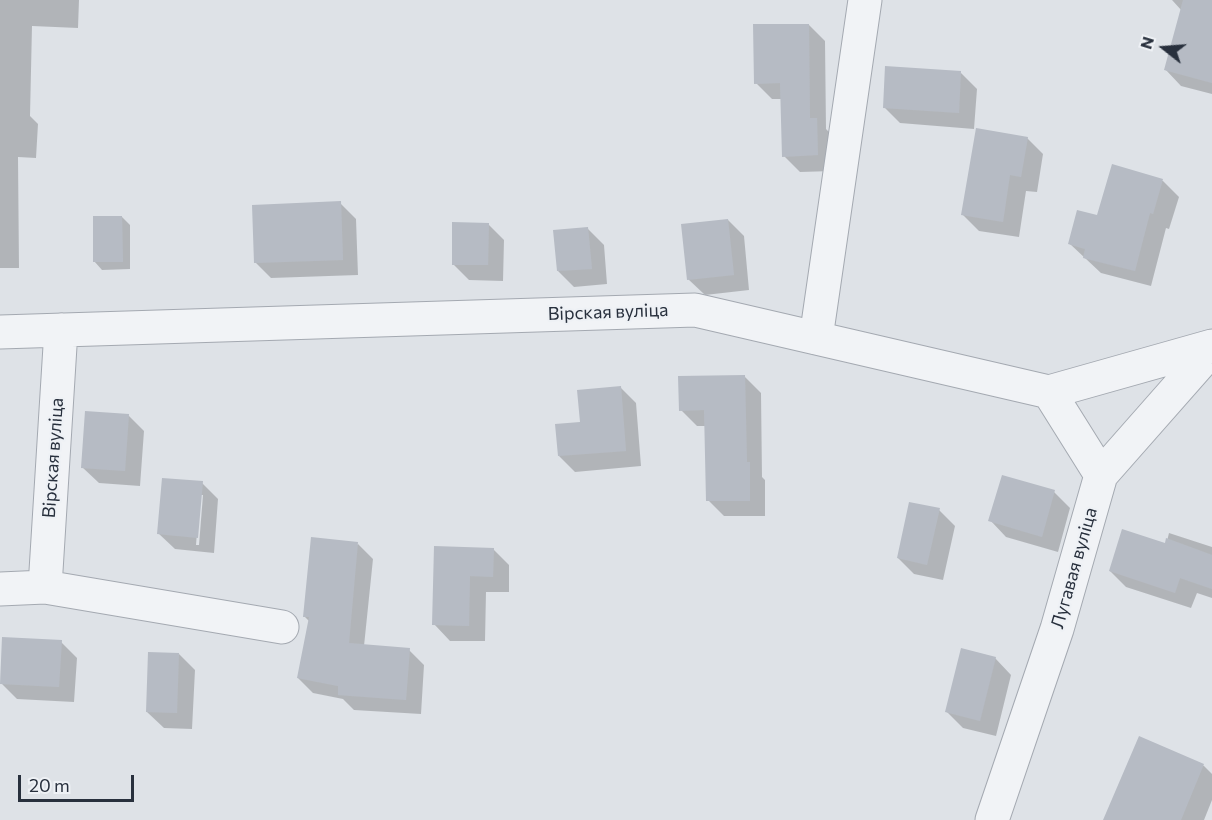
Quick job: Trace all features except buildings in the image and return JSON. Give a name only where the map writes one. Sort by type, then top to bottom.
[{"type":"street","points":[[816,338],[865,0]]},
{"type":"street","name":"Вірская вуліца","points":[[0,332],[695,310],[1049,392]]},
{"type":"street","name":"Вірская вуліца","points":[[45,586],[61,330]]},
{"type":"street","name":"Лугавая вуліца","points":[[1049,392],[1212,347]]},
{"type":"street","name":"Лугавая вуліца","points":[[992,820],[1057,629],[1101,475],[1212,347]]},
{"type":"street","points":[[1049,392],[1101,475]]},
{"type":"street","points":[[0,589],[45,586],[282,627]]}]
